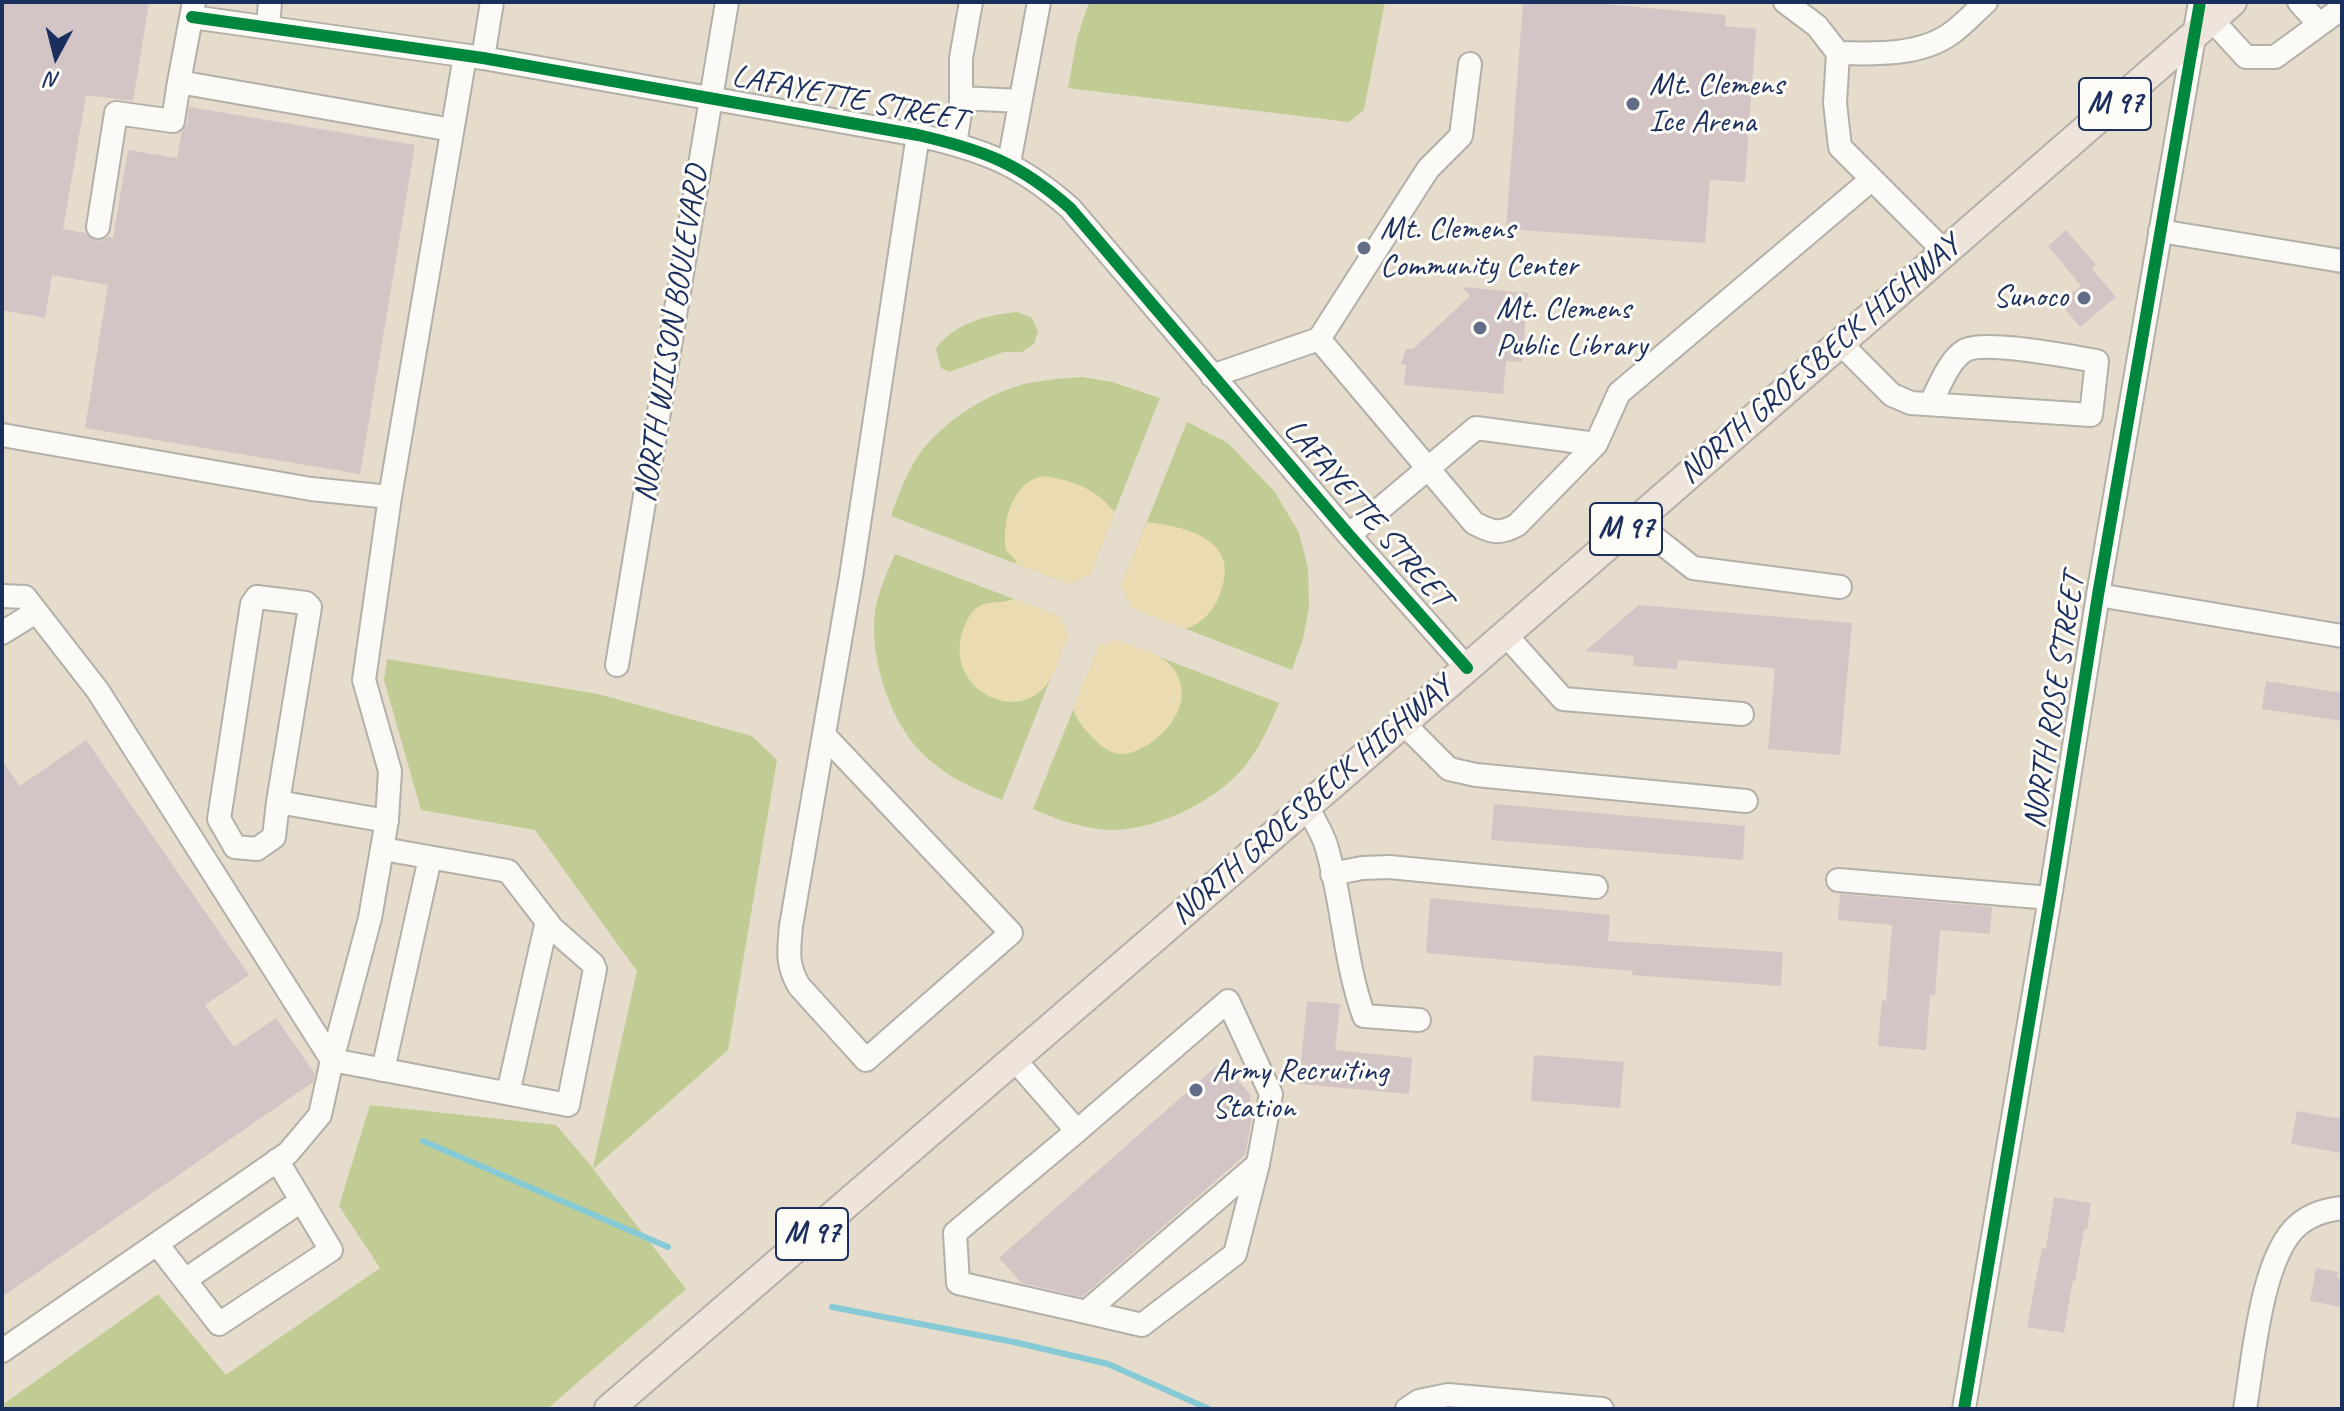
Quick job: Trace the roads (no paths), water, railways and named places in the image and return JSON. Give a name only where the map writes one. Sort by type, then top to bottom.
[{"type":"main road","name":"NORTH GROESBECK HIGHWAY","points":[[609,1409],[1635,522],[1945,252],[2210,15]]},
{"type":"street","points":[[268,27],[270,2]]},
{"type":"street","points":[[2,1351],[288,1153],[320,1115],[370,918],[387,821],[390,771],[364,680],[390,497],[452,130],[492,2]]},
{"type":"street","name":"NORTH WILSON BOULEVARD","points":[[617,665],[727,2]]},
{"type":"street","points":[[955,144],[961,98],[961,58],[971,2]]},
{"type":"street","points":[[1009,163],[1039,2]]},
{"type":"street","points":[[1785,2],[1817,26],[1838,53],[1835,103],[1840,147],[1945,252]]},
{"type":"street","points":[[1838,53],[1874,54],[1930,45],[1952,33],[1986,2]]},
{"type":"street","points":[[2299,2],[2319,24]]},
{"type":"street","points":[[2210,15],[2246,57],[2275,57],[2342,8]]},
{"type":"street","points":[[98,227],[116,113],[173,121],[193,9]]},
{"type":"street","name":"LAFAYETTE STREET","points":[[193,9],[268,27],[474,57],[918,135],[1009,163],[1032,176],[1070,208],[1349,535],[1467,668]]},
{"type":"street","name":"NORTH ROSE STREET","points":[[1964,1409],[2160,231],[2210,15]]},
{"type":"street","points":[[1212,376],[1319,339],[1428,169],[1461,136],[1470,64]]},
{"type":"street","points":[[179,82],[452,130]]},
{"type":"street","points":[[961,98],[1020,101]]},
{"type":"street","points":[[824,735],[1011,933],[866,1060],[799,986],[791,973],[791,926],[851,577],[918,135]]},
{"type":"street","points":[[1319,339],[1474,523],[1489,531],[1505,532],[1517,525],[1596,444],[1619,393],[1872,179]]},
{"type":"street","points":[[2160,231],[2342,261]]},
{"type":"street","points":[[1840,343],[1898,399],[1911,403],[2091,415],[2097,361],[1997,347],[1971,348],[1956,359],[1930,404]]},
{"type":"street","points":[[1349,535],[1476,428],[1596,444]]},
{"type":"street","points":[[2,435],[311,489],[390,497]]},
{"type":"street","points":[[1635,522],[1693,568],[1840,587]]},
{"type":"street","points":[[2098,595],[2342,636]]},
{"type":"street","points":[[2,596],[25,597],[98,691],[332,1060],[568,1105],[595,969],[593,964],[552,928],[508,871],[383,849]]},
{"type":"street","points":[[257,597],[306,603],[310,607],[278,802],[274,837],[257,849],[235,847],[219,819],[252,604],[257,597]]},
{"type":"street","points":[[2,633],[36,612]]},
{"type":"street","points":[[1505,634],[1563,699],[1742,714]]},
{"type":"street","points":[[1403,723],[1449,769],[1476,775],[1746,801]]},
{"type":"street","points":[[278,802],[387,821]]},
{"type":"street","points":[[1307,806],[1325,842],[1353,988],[1364,1016],[1419,1020]]},
{"type":"street","points":[[383,1070],[430,858]]},
{"type":"street","points":[[1332,874],[1389,867],[1596,887]]},
{"type":"street","points":[[1838,880],[2050,898]]},
{"type":"street","points":[[508,1093],[547,921]]},
{"type":"street","points":[[1228,1001],[1271,1094],[1258,1164],[1235,1254],[1142,1325],[958,1283],[955,1233],[1228,1001]]},
{"type":"street","points":[[1014,1059],[1077,1131]]},
{"type":"street","points":[[157,1244],[219,1324],[331,1250],[277,1160]]},
{"type":"street","points":[[1086,1312],[1258,1164]]},
{"type":"street","points":[[185,1280],[301,1201]]},
{"type":"street","points":[[2245,1409],[2264,1297],[2282,1245],[2295,1227],[2313,1214],[2342,1208]]},
{"type":"street","points":[[1407,1409],[1419,1401],[1448,1395],[1602,1409]]},
{"type":"waterway","points":[[423,1141],[668,1247]]},
{"type":"waterway","points":[[832,1307],[1014,1342],[1108,1364],[1209,1409]]},
{"type":"place","name":"Mt. Clemens Ice Arena","points":[[1633,104]]},
{"type":"place","name":"Mt. Clemens Community Center","points":[[1364,248]]},
{"type":"place","name":"Sunoco","points":[[2084,298]]},
{"type":"place","name":"Mt. Clemens Public Library","points":[[1480,328]]},
{"type":"place","name":"Army Recruiting Station","points":[[1196,1090]]}]
